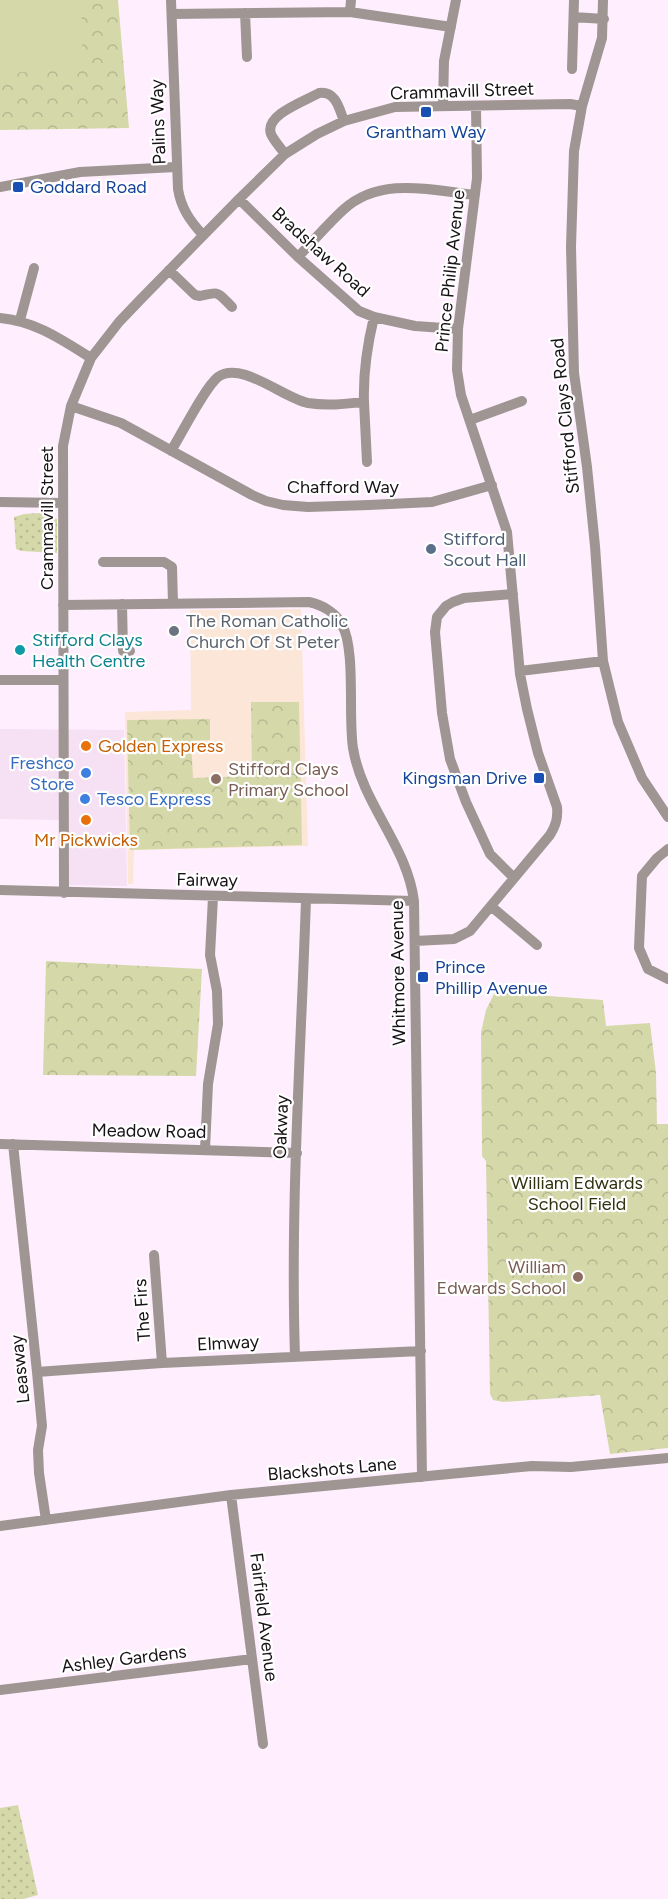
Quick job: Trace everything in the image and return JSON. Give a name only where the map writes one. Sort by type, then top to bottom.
[{"type":"street","name":"Palins Way","points":[[171,0],[176,167],[180,201],[187,216],[203,235]]},
{"type":"street","points":[[261,0],[262,13]]},
{"type":"street","points":[[350,12],[351,0]]},
{"type":"street","points":[[443,105],[444,61],[456,0]]},
{"type":"street","points":[[572,69],[574,0]]},
{"type":"street","name":"Stifford Clays Road","points":[[603,0],[604,19],[597,59],[582,106],[574,151],[570,247],[574,373],[593,524],[603,662],[618,722],[642,778],[668,817]]},
{"type":"street","points":[[172,14],[350,12],[451,27]]},
{"type":"street","points":[[245,14],[246,57]]},
{"type":"street","points":[[574,17],[604,19]]},
{"type":"street","points":[[285,154],[272,136],[270,128],[275,117],[325,92],[335,99],[344,121]]},
{"type":"street","name":"Crammavill Street","points":[[64,893],[63,446],[71,406],[92,358],[119,322],[239,199],[285,154],[317,134],[344,121],[395,107],[570,104],[582,106]]},
{"type":"street","name":"Prince Philip Avenue","points":[[415,941],[445,940],[462,936],[470,931],[550,835],[557,823],[558,815],[527,709],[520,671],[507,532],[461,395],[457,370],[458,329],[478,158],[476,106]]},
{"type":"street","points":[[0,187],[80,172],[176,167]]},
{"type":"street","points":[[298,257],[344,209],[365,195],[376,191],[404,188],[475,195]]},
{"type":"street","name":"Bradshaw Road","points":[[239,199],[344,300],[359,311],[374,317],[415,326],[458,329]]},
{"type":"street","points":[[20,321],[34,268]]},
{"type":"street","points":[[169,270],[195,295],[216,292],[232,307]]},
{"type":"street","points":[[368,462],[364,364],[374,317]]},
{"type":"street","points":[[0,318],[20,321],[43,329],[92,358]]},
{"type":"street","points":[[171,451],[213,381],[227,372],[245,375],[309,403],[333,405],[364,402]]},
{"type":"street","points":[[470,420],[522,401]]},
{"type":"street","name":"Chafford Way","points":[[71,406],[121,423],[252,495],[283,505],[308,507],[432,502],[492,485]]},
{"type":"street","points":[[0,502],[63,503]]},
{"type":"street","points":[[103,562],[164,562],[172,567],[173,603]]},
{"type":"street","points":[[513,594],[464,598],[453,602],[446,606],[437,617],[435,632],[442,713],[450,759],[466,802],[490,854],[514,878]]},
{"type":"street","name":"Whitmore Avenue","points":[[63,605],[304,602],[322,606],[337,618],[346,632],[356,762],[370,798],[407,870],[414,901],[423,1477]]},
{"type":"street","points":[[122,604],[123,651],[130,651]]},
{"type":"street","points":[[520,671],[603,662]]},
{"type":"street","points":[[0,680],[63,680]]},
{"type":"street","points":[[668,849],[642,876],[639,948],[648,969],[668,980]]},
{"type":"street","name":"Fairway","points":[[0,890],[414,901]]},
{"type":"street","points":[[205,1149],[208,1084],[218,1024],[217,991],[210,955],[213,897]]},
{"type":"street","name":"Oakway","points":[[295,1356],[297,1153],[306,899]]},
{"type":"street","points":[[492,907],[537,945]]},
{"type":"street","name":"Meadow Road","points":[[0,1143],[297,1153]]},
{"type":"street","name":"Leasway","points":[[13,1144],[42,1426],[38,1450],[46,1520]]},
{"type":"street","name":"The Firs","points":[[154,1255],[162,1363]]},
{"type":"street","name":"Elmway","points":[[37,1372],[162,1363],[421,1351]]},
{"type":"street","name":"Blackshots Lane","points":[[0,1526],[231,1495],[532,1466],[571,1467],[668,1458]]},
{"type":"street","name":"Fairfield Avenue","points":[[231,1495],[263,1744]]},
{"type":"street","name":"Ashley Gardens","points":[[0,1690],[252,1659]]},
{"type":"shaded area","name":"Stifford Clays Primary School","points":[[301,609],[308,846],[134,850],[133,884],[128,884],[125,712],[191,710],[190,610]]},
{"type":"shaded area","points":[[0,729],[124,730],[127,886],[59,885],[59,820],[0,819]]},
{"type":"green space","points":[[0,0],[118,0],[129,128],[0,130]]},
{"type":"green space","points":[[81,0],[83,70],[0,73],[0,2]]},
{"type":"green space","points":[[40,513],[57,519],[57,553],[16,549],[14,517]]},
{"type":"green space","points":[[251,702],[299,702],[302,845],[130,850],[127,720],[210,719],[210,740],[191,741],[193,778],[252,776]]},
{"type":"green space","points":[[46,961],[202,969],[196,1076],[43,1075]]},
{"type":"green space","name":"William Edwards School Field","points":[[495,992],[603,1000],[606,1026],[650,1023],[656,1073],[657,1124],[668,1124],[668,1448],[610,1454],[600,1395],[503,1402],[493,1400],[490,1394],[486,1161],[482,1156],[481,1032],[486,1010]]},
{"type":"green space","points":[[18,1805],[38,1895],[23,1899],[0,1899],[0,1808]]},
{"type":"place","name":"Grantham Way","points":[[426,112]]},
{"type":"place","name":"Goddard Road","points":[[18,187]]},
{"type":"place","name":"Stifford Scout Hall","points":[[431,549]]},
{"type":"place","name":"The Roman Catholic Church Of St Peter","points":[[174,631]]},
{"type":"place","name":"Stifford Clays Health Centre","points":[[20,650]]},
{"type":"place","name":"Golden Express","points":[[86,746]]},
{"type":"place","name":"Freshco Store","points":[[86,773]]},
{"type":"place","name":"Kingsman Drive","points":[[539,778]]},
{"type":"place","name":"Stifford Clays Primary School","points":[[216,779]]},
{"type":"place","name":"Tesco Express","points":[[85,799]]},
{"type":"place","name":"Mr Pickwicks","points":[[86,820]]},
{"type":"place","name":"Prince Phillip Avenue","points":[[423,977]]},
{"type":"place","name":"William Edwards School","points":[[578,1277]]}]
